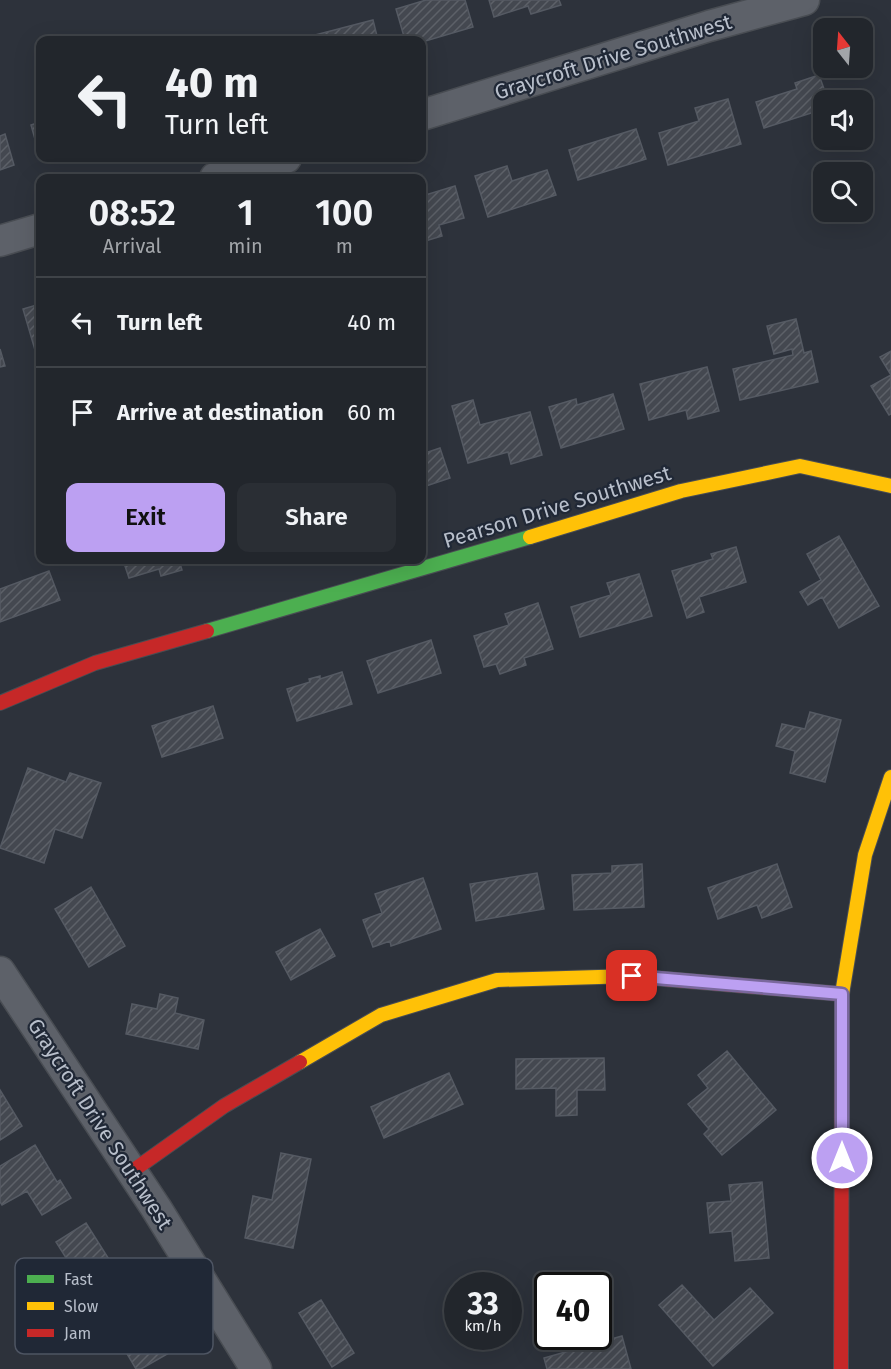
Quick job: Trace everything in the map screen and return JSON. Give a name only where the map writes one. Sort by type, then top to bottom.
[{"type":"street","name":"Graycroft Drive Southwest","points":[[426,114],[709,26],[804,0]]},
{"type":"street","points":[[229,174],[272,162]]},
{"type":"street","points":[[0,241],[36,230]]},
{"type":"street","name":"Pearson Drive Southwest","points":[[0,703],[95,663],[475,554],[681,491],[800,466],[891,486]]},
{"type":"street","points":[[841,1369],[842,994],[865,855],[891,777]]},
{"type":"street","name":"Graycroft Drive Southwest","points":[[0,972],[187,1258]]},
{"type":"street","points":[[132,1172],[224,1106],[381,1015],[497,980],[632,976],[842,994]]},
{"type":"street","name":"Graycroft Drive Southwest","points":[[213,1300],[256,1369]]},
{"type":"building","points":[[426,0],[465,0],[473,27],[426,41],[426,36],[404,36],[396,9]]},
{"type":"building","points":[[489,0],[559,0],[561,5],[531,14],[528,6],[494,17]]},
{"type":"building","points":[[373,20],[377,36],[311,36]]},
{"type":"building","points":[[813,77],[820,78],[824,90],[813,90],[813,112],[764,128],[756,102],[797,89],[795,83]]},
{"type":"building","points":[[728,99],[741,144],[668,165],[659,133],[699,121],[695,108]]},
{"type":"building","points":[[36,123],[36,143],[31,125]]},
{"type":"building","points":[[636,129],[646,159],[578,180],[569,150]]},
{"type":"building","points":[[5,134],[14,165],[0,170],[0,136]]},
{"type":"building","points":[[507,166],[512,181],[547,170],[556,195],[488,217],[475,176]]},
{"type":"building","points":[[455,186],[464,218],[439,225],[442,236],[426,241],[426,195]]},
{"type":"building","points":[[36,305],[36,353],[23,309]]},
{"type":"building","points":[[796,319],[804,353],[811,351],[818,382],[740,400],[733,369],[793,355],[792,349],[774,354],[767,326]]},
{"type":"building","points":[[0,349],[5,366],[0,367]]},
{"type":"building","points":[[891,351],[891,375],[880,357]]},
{"type":"building","points":[[707,367],[719,411],[688,419],[686,410],[649,420],[640,384]]},
{"type":"building","points":[[891,375],[891,414],[889,415],[871,386]]},
{"type":"building","points":[[613,394],[624,429],[561,448],[549,407],[576,399],[577,405]]},
{"type":"building","points":[[473,400],[480,425],[530,412],[542,455],[511,464],[508,452],[468,463],[452,406]]},
{"type":"building","points":[[440,448],[450,478],[426,486],[426,453]]},
{"type":"building","points":[[839,536],[879,606],[839,628],[822,597],[808,605],[800,592],[821,580],[807,554]]},
{"type":"building","points":[[736,547],[746,582],[699,597],[704,612],[687,618],[672,571],[713,559],[711,554]]},
{"type":"building","points":[[124,564],[180,564],[182,570],[161,576],[159,569],[129,578]]},
{"type":"building","points":[[49,571],[60,600],[0,622],[0,589]]},
{"type":"building","points":[[639,574],[652,616],[580,637],[571,607],[611,595],[607,583]]},
{"type":"building","points":[[538,603],[553,649],[524,658],[526,665],[500,674],[496,664],[484,667],[474,636],[509,625],[505,614]]},
{"type":"building","points":[[431,640],[441,673],[378,693],[367,661]]},
{"type":"building","points":[[342,672],[352,704],[297,721],[287,689],[310,682],[309,679],[320,676],[320,679]]},
{"type":"building","points":[[213,706],[223,738],[162,757],[152,726]]},
{"type":"building","points":[[810,712],[841,720],[825,782],[790,773],[795,751],[776,746],[782,724],[805,729]]},
{"type":"building","points":[[28,768],[66,782],[70,773],[101,783],[82,838],[55,829],[44,863],[0,848]]},
{"type":"building","points":[[642,864],[644,907],[574,910],[572,875],[612,873],[612,866]]},
{"type":"building","points":[[777,864],[792,907],[762,918],[757,905],[718,919],[708,888]]},
{"type":"building","points":[[537,873],[544,909],[476,921],[470,884]]},
{"type":"building","points":[[423,878],[441,929],[391,946],[390,941],[373,947],[363,920],[382,913],[375,894]]},
{"type":"building","points":[[91,887],[125,946],[89,967],[55,909]]},
{"type":"building","points":[[320,929],[335,956],[291,980],[276,952]]},
{"type":"building","points":[[160,994],[178,998],[175,1013],[204,1020],[198,1049],[126,1034],[132,1004],[157,1009]]},
{"type":"building","points":[[727,1051],[776,1110],[722,1155],[704,1134],[709,1129],[688,1104],[708,1088],[698,1075]]},
{"type":"building","points":[[604,1058],[605,1090],[577,1090],[577,1115],[556,1116],[556,1088],[516,1089],[516,1059]]},
{"type":"building","points":[[449,1073],[463,1104],[384,1138],[371,1107]]},
{"type":"building","points":[[0,1090],[22,1126],[0,1140]]},
{"type":"building","points":[[35,1145],[57,1182],[60,1180],[71,1198],[42,1215],[27,1191],[2,1205],[0,1202],[0,1166]]},
{"type":"building","points":[[281,1153],[311,1159],[293,1248],[245,1238],[253,1196],[272,1200]]},
{"type":"building","points":[[762,1182],[769,1258],[735,1261],[732,1231],[710,1233],[707,1203],[731,1201],[729,1185]]},
{"type":"building","points":[[86,1223],[108,1258],[66,1258],[56,1242]]},
{"type":"building","points":[[682,1285],[714,1320],[750,1288],[773,1313],[713,1366],[659,1305]]},
{"type":"building","points":[[321,1300],[354,1353],[332,1367],[299,1313]]},
{"type":"building","points":[[622,1336],[631,1369],[547,1369],[544,1358],[572,1350],[612,1350],[612,1339]]},
{"type":"building","points":[[127,1354],[167,1354],[141,1369],[136,1369]]},
{"type":"traffic: fast","points":[[207,631],[530,537]]},
{"type":"traffic: slow","points":[[530,537],[681,491],[800,466],[891,486]]},
{"type":"traffic: slow","points":[[842,1064],[842,994],[865,855],[891,777]]},
{"type":"traffic: slow","points":[[300,1062],[381,1015],[497,980],[632,976],[653,978]]},
{"type":"traffic: jam","points":[[0,703],[95,663],[207,631]]},
{"type":"traffic: jam","points":[[653,978],[842,994]]},
{"type":"traffic: jam","points":[[131,1172],[224,1106],[300,1062]]},
{"type":"traffic: jam","points":[[841,1369],[842,1064]]},
{"type":"route","points":[[632,976],[842,994],[842,1158]]}]
